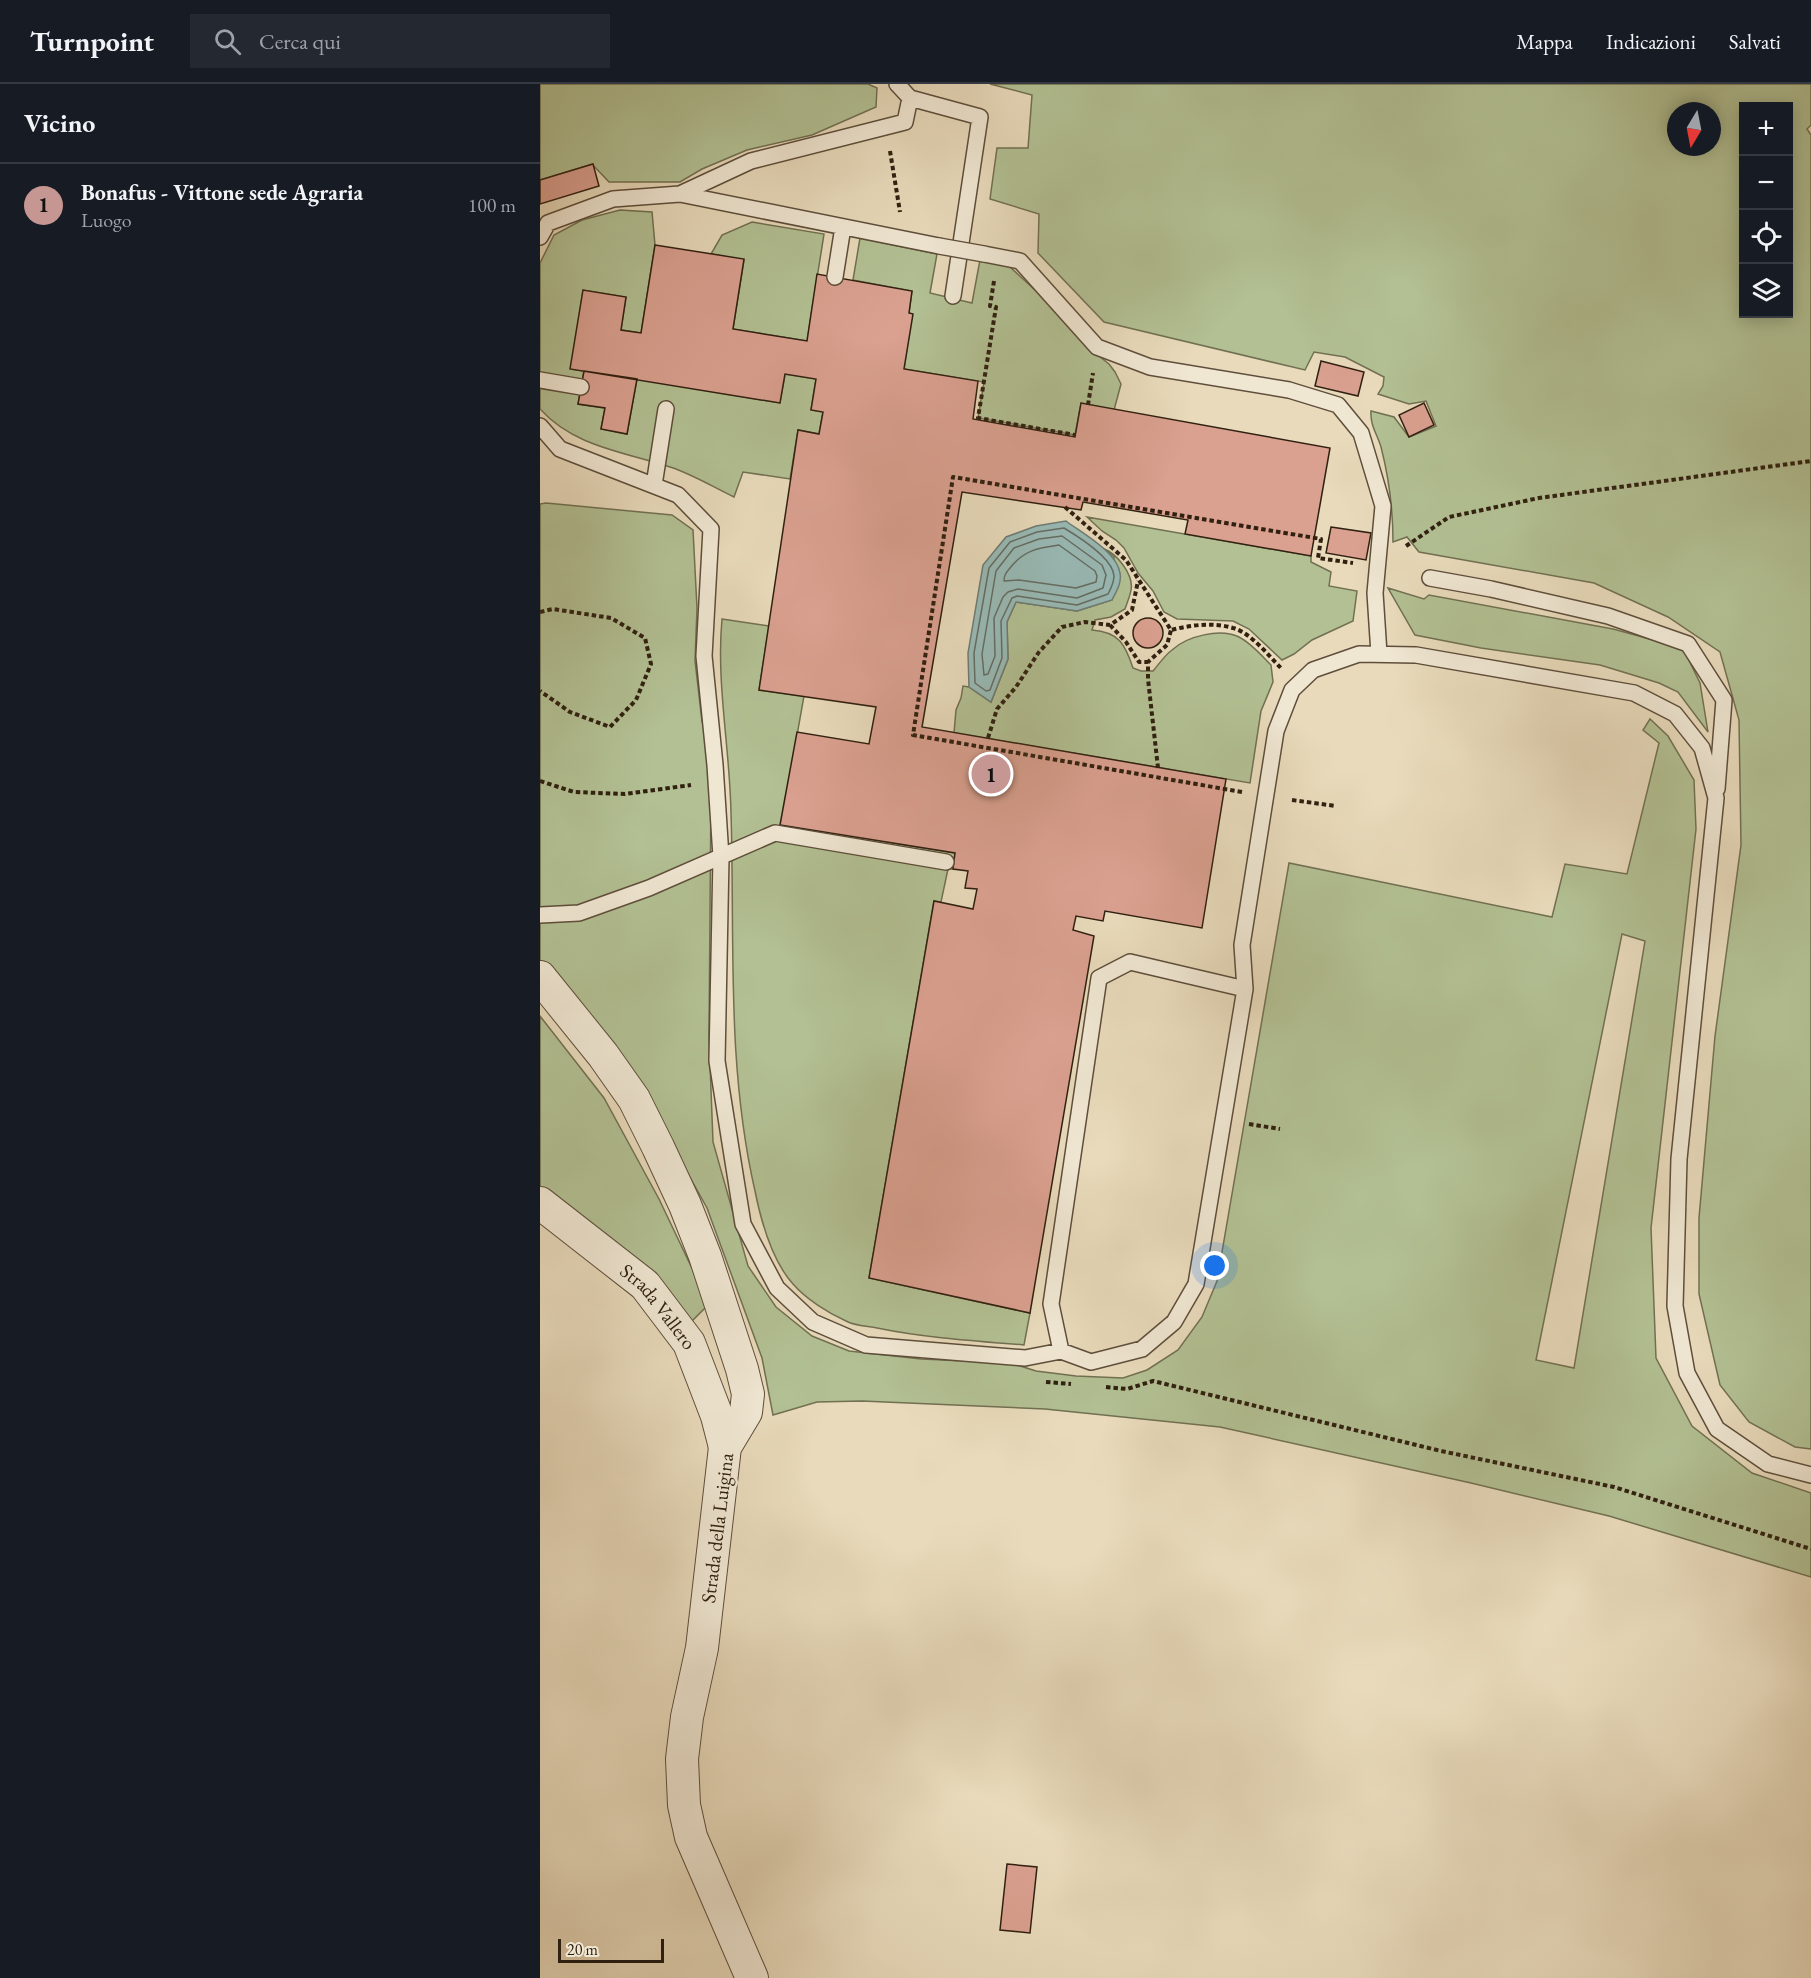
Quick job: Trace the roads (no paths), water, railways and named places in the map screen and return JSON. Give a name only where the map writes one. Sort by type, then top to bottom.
[{"type":"street","name":"Strada della Luigina","points":[[540,977],[603,1055],[634,1099],[681,1195],[705,1256],[748,1394],[746,1412],[725,1447],[702,1648],[687,1717],[682,1759],[684,1805],[691,1837],[752,1978]]},
{"type":"street","name":"Strada Vallero","points":[[540,1203],[645,1286],[689,1342],[717,1416],[725,1447]]},
{"type":"lane","points":[[897,84],[909,98],[980,117],[953,296]]},
{"type":"lane","points":[[680,195],[752,161],[905,122],[909,98]]},
{"type":"lane","points":[[540,237],[548,223],[613,199],[680,195],[1020,261],[1097,347],[1150,367],[1289,390],[1338,405],[1361,433],[1383,506],[1375,593],[1379,654]]},
{"type":"lane","points":[[835,277],[843,227]]},
{"type":"lane","points":[[540,380],[581,387]]},
{"type":"lane","points":[[654,485],[666,409]]},
{"type":"lane","points":[[540,426],[560,448],[678,495],[711,529],[704,656],[721,857],[717,1061],[744,1224],[777,1288],[813,1322],[866,1345],[1025,1359],[1062,1351],[1091,1362],[1142,1349],[1174,1322],[1196,1284],[1245,989],[1242,945],[1276,731],[1292,690],[1313,670],[1359,654],[1416,655],[1634,693],[1675,714],[1702,748],[1716,798]]},
{"type":"lane","points":[[1431,578],[1491,589],[1608,616],[1688,644],[1724,700],[1679,1159],[1675,1306],[1687,1373],[1717,1429],[1768,1464],[1811,1475]]},
{"type":"lane","points":[[540,915],[579,913],[648,888],[775,833],[946,862]]},
{"type":"lane","points":[[1062,1351],[1051,1304],[1099,978],[1130,962],[1245,989]]},
{"type":"water","points":[[1066,521],[1106,550],[1113,558],[1120,573],[1118,587],[1112,600],[1077,611],[1016,602],[1007,622],[1008,659],[991,702],[969,687],[968,653],[983,565],[1006,537],[1036,526]]},
{"type":"place","name":"Bonafus - Vittone sede Agraria","points":[[991,774]]}]
